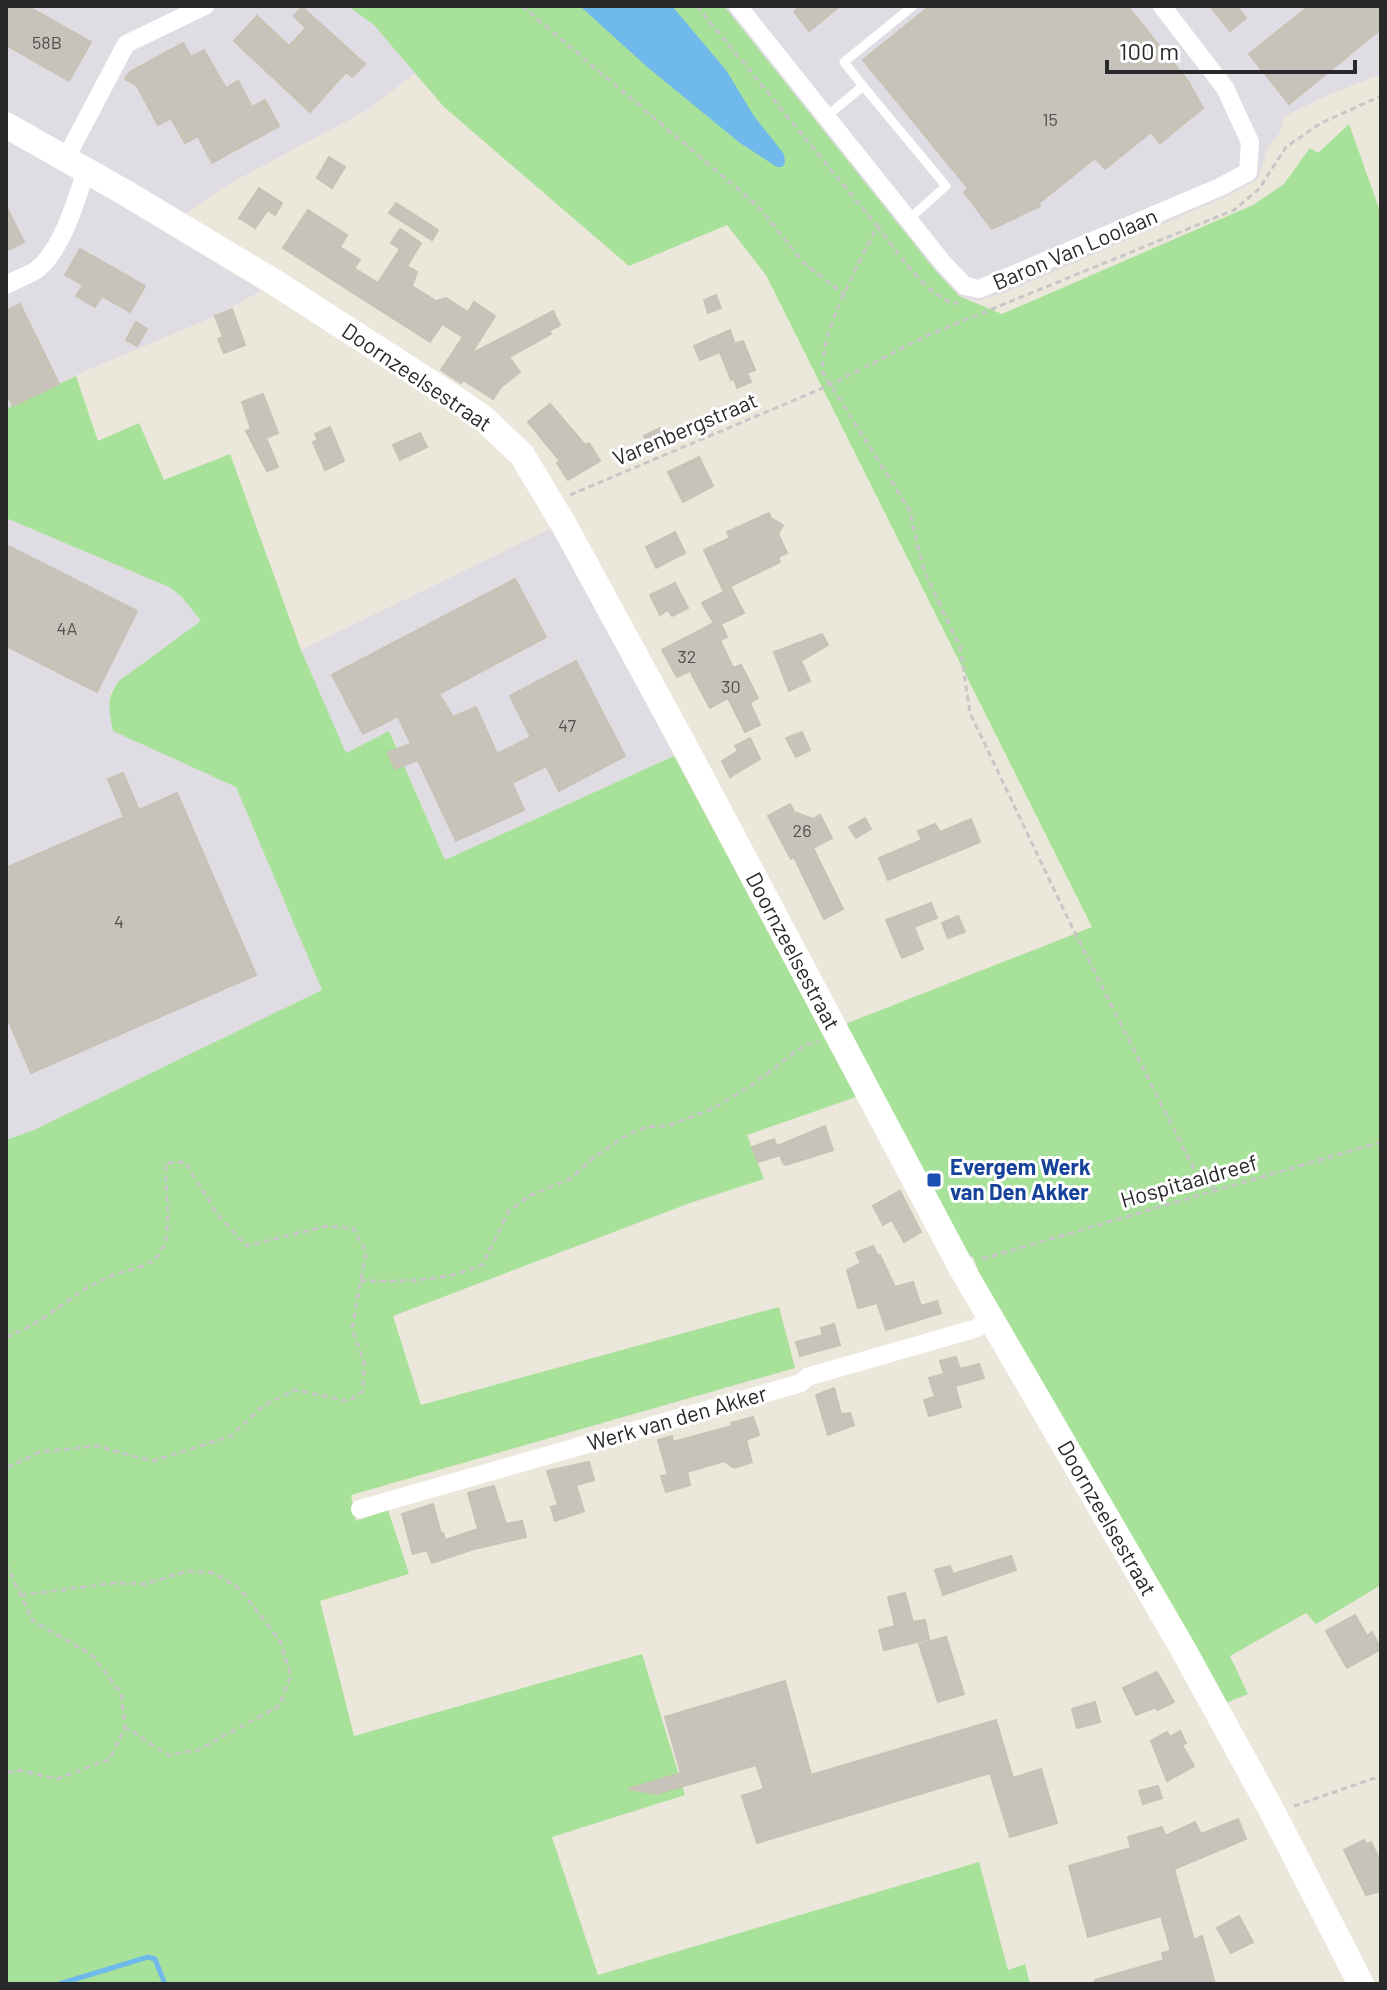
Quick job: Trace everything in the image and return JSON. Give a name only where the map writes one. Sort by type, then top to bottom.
[{"type":"main road","name":"Doornzeelsestraat","points":[[6,125],[274,282],[454,398],[484,419],[522,455],[552,504],[962,1269],[1135,1566],[1273,1813],[1361,1984]]},
{"type":"street","points":[[6,285],[37,269],[58,241],[71,216],[76,164],[126,44],[205,6]]},
{"type":"street","name":"Baron Van Loolaan","points":[[741,7],[943,263],[965,286],[979,289],[1220,187],[1248,172],[1250,142],[1225,88],[1162,6]]},
{"type":"street","name":"Werk van den Akker","points":[[360,1509],[801,1383],[807,1377],[974,1329],[991,1321]]},
{"type":"lane","points":[[909,219],[946,186],[844,62],[913,6]]},
{"type":"lane","points":[[827,116],[863,86]]},
{"type":"path","points":[[522,6],[758,206],[804,263],[845,295]]},
{"type":"path","points":[[697,6],[930,290],[952,303],[977,301],[979,289]]},
{"type":"path","points":[[877,226],[827,334],[823,373],[909,509],[924,571],[960,647],[970,713],[1070,923],[1195,1171],[1215,1190]]},
{"type":"path","name":"Varenbergstraat","points":[[552,504],[830,385]]},
{"type":"path","points":[[360,1281],[400,1281],[459,1275],[482,1265],[509,1211],[531,1195],[572,1178],[597,1155],[627,1135],[647,1127],[670,1125],[712,1109],[752,1085],[803,1046],[838,1035]]},
{"type":"path","name":"Hospitaaldreef","points":[[962,1269],[983,1258],[1381,1142]]},
{"type":"path","points":[[6,1337],[23,1332],[74,1294],[108,1277],[148,1263],[162,1251],[167,1224],[166,1163],[185,1162],[217,1214],[246,1246],[327,1226],[353,1228],[366,1252],[352,1329],[364,1362],[363,1391],[349,1401],[295,1390],[264,1405],[231,1436],[153,1461],[96,1446],[40,1452],[6,1468]]},
{"type":"path","points":[[6,1564],[33,1621],[91,1654],[121,1693],[125,1727],[110,1759],[57,1779],[18,1770],[6,1773]]},
{"type":"path","points":[[21,1595],[115,1583],[145,1584],[188,1571],[214,1573],[240,1589],[280,1641],[291,1676],[279,1706],[198,1750],[168,1755],[125,1727]]},
{"type":"path","points":[[1273,1813],[1381,1776]]},
{"type":"shaded area","points":[[6,6],[348,6],[374,25],[415,73],[369,109],[229,184],[162,230],[259,292],[213,317],[92,368],[6,409]]},
{"type":"shaded area","points":[[724,6],[1381,6],[1381,74],[1285,116],[1279,134],[1269,146],[1258,179],[1225,197],[1005,293],[977,301],[959,296],[935,270]]},
{"type":"shaded area","points":[[6,518],[169,587],[181,596],[201,621],[120,680],[111,691],[109,704],[113,730],[236,787],[322,990],[34,1130],[6,1140]]},
{"type":"shaded area","points":[[554,527],[674,756],[445,860],[390,731],[346,754],[301,650]]},
{"type":"green space","points":[[348,6],[724,6],[935,270],[959,296],[1002,314],[1253,205],[1284,184],[1310,148],[1318,153],[1349,124],[1381,214],[1381,1585],[1316,1624],[1306,1613],[1230,1656],[1248,1694],[1226,1703],[977,1275],[973,1257],[967,1256],[843,1025],[1092,927],[766,275],[727,225],[629,266],[444,107],[374,25]]},
{"type":"green space","points":[[76,376],[98,441],[139,423],[164,480],[230,454],[301,650],[346,753],[389,731],[445,860],[674,756],[856,1097],[747,1135],[764,1179],[690,1203],[393,1316],[421,1405],[779,1307],[795,1368],[351,1495],[356,1521],[388,1510],[409,1574],[320,1601],[354,1736],[642,1654],[685,1795],[552,1837],[598,1975],[979,1862],[1008,1970],[1025,1964],[1030,1984],[6,1984],[6,1140],[34,1130],[322,990],[236,787],[113,731],[110,698],[115,686],[201,621],[181,596],[169,587],[6,518],[6,409]]},
{"type":"water","points":[[580,6],[672,6],[726,70],[754,116],[784,154],[782,167],[777,167],[740,143],[646,66]]},
{"type":"building","points":[[6,6],[27,6],[91,42],[69,81],[6,45]]},
{"type":"building","points":[[801,6],[840,6],[809,31],[794,12]]},
{"type":"building","points":[[930,6],[1127,6],[1188,81],[1203,108],[1160,143],[1151,132],[1105,169],[1095,158],[1039,203],[1040,206],[992,229],[964,192],[968,188],[863,60]]},
{"type":"building","points":[[1210,6],[1237,6],[1246,18],[1230,31]]},
{"type":"building","points":[[1309,6],[1381,6],[1381,29],[1289,104],[1249,54]]},
{"type":"building","points":[[302,7],[365,64],[352,77],[346,72],[310,112],[234,41],[257,16],[289,46],[306,28],[294,16]]},
{"type":"building","points":[[183,43],[191,57],[204,50],[226,88],[238,81],[252,107],[265,100],[279,126],[212,163],[198,136],[185,143],[171,118],[158,125],[137,86],[125,79],[130,72]]},
{"type":"building","points":[[329,157],[345,167],[332,188],[317,178]]},
{"type":"building","points":[[259,188],[282,203],[275,215],[268,210],[255,228],[239,218]]},
{"type":"building","points":[[396,203],[438,230],[432,240],[389,213]]},
{"type":"building","points":[[6,206],[24,242],[6,251]]},
{"type":"building","points":[[308,210],[347,235],[340,247],[360,260],[354,268],[378,283],[400,249],[391,243],[400,229],[421,243],[407,266],[417,272],[412,286],[436,301],[446,298],[468,312],[474,302],[495,316],[471,354],[553,311],[560,325],[549,331],[551,334],[509,357],[520,372],[501,387],[493,399],[441,370],[463,337],[442,324],[430,342],[283,248]]},
{"type":"building","points":[[80,249],[145,286],[130,312],[102,296],[95,307],[76,296],[83,285],[65,275]]},
{"type":"building","points":[[716,295],[721,308],[708,313],[704,300]]},
{"type":"building","points":[[20,304],[59,384],[13,406],[6,392],[6,311]]},
{"type":"building","points":[[232,309],[245,345],[224,353],[218,339],[223,337],[215,316]]},
{"type":"building","points":[[136,322],[147,329],[137,346],[126,340]]},
{"type":"building","points":[[730,330],[735,344],[743,341],[755,370],[747,373],[751,382],[737,388],[720,352],[700,360],[694,346]]},
{"type":"building","points":[[263,394],[278,433],[266,438],[278,467],[267,471],[246,431],[251,429],[242,402]]},
{"type":"building","points":[[550,404],[585,445],[589,443],[600,461],[568,480],[557,463],[560,461],[528,422]]},
{"type":"building","points":[[330,427],[344,461],[325,470],[313,442],[318,440],[315,434]]},
{"type":"building","points":[[660,428],[667,443],[651,450],[644,436]]},
{"type":"building","points":[[420,433],[427,447],[400,460],[393,445]]},
{"type":"building","points":[[699,457],[713,486],[683,502],[668,472]]},
{"type":"building","points":[[769,513],[771,518],[783,525],[778,534],[787,553],[778,557],[780,562],[723,590],[704,550],[730,538],[727,532]]},
{"type":"building","points":[[675,532],[685,553],[656,568],[646,547]]},
{"type":"building","points":[[6,545],[137,611],[97,692],[6,646]]},
{"type":"building","points":[[515,579],[546,637],[439,694],[453,717],[476,707],[497,754],[531,737],[510,696],[576,661],[625,756],[559,791],[546,766],[512,783],[524,810],[456,841],[418,760],[395,769],[388,752],[411,744],[398,716],[363,734],[332,675]]},
{"type":"building","points":[[675,583],[688,608],[672,616],[668,610],[660,615],[650,595]]},
{"type":"building","points":[[731,588],[744,613],[716,626],[722,626],[727,637],[720,640],[733,668],[741,665],[758,698],[750,703],[760,725],[745,732],[728,698],[710,708],[690,671],[677,677],[662,650],[712,624],[716,627],[702,603]]},
{"type":"building","points":[[822,634],[828,645],[801,661],[810,681],[789,691],[774,652]]},
{"type":"building","points":[[802,732],[810,750],[796,757],[786,738]]},
{"type":"building","points":[[750,738],[760,759],[730,777],[722,761],[738,751],[735,746]]},
{"type":"building","points":[[123,773],[139,810],[177,793],[256,975],[31,1073],[6,1015],[6,868],[124,817],[108,779]]},
{"type":"building","points":[[790,804],[794,812],[813,819],[820,815],[832,838],[813,848],[843,909],[824,919],[794,857],[791,859],[768,816]]},
{"type":"building","points":[[865,818],[871,829],[856,838],[849,827]]},
{"type":"building","points":[[971,819],[980,842],[888,880],[879,858],[922,840],[918,831],[935,824],[940,832]]},
{"type":"building","points":[[931,903],[937,918],[914,927],[923,949],[902,958],[886,920]]},
{"type":"building","points":[[958,916],[965,932],[948,938],[942,923]]},
{"type":"building","points":[[825,1126],[833,1150],[786,1165],[783,1163],[777,1146]]},
{"type":"building","points":[[774,1139],[780,1155],[758,1162],[752,1147]]},
{"type":"building","points":[[900,1191],[921,1232],[904,1242],[892,1220],[883,1225],[873,1206]]},
{"type":"building","points":[[873,1246],[895,1287],[913,1282],[921,1306],[937,1301],[941,1313],[886,1330],[877,1303],[858,1308],[847,1270],[861,1263],[856,1253]]},
{"type":"building","points":[[834,1324],[840,1345],[800,1356],[796,1342],[823,1335],[821,1328]]},
{"type":"building","points":[[956,1357],[960,1369],[979,1364],[984,1378],[955,1386],[961,1407],[929,1416],[924,1400],[935,1397],[929,1378],[944,1374],[940,1361]]},
{"type":"building","points":[[834,1388],[841,1414],[850,1413],[854,1425],[828,1435],[816,1395]]},
{"type":"building","points":[[753,1417],[759,1435],[746,1440],[752,1462],[734,1468],[724,1461],[687,1472],[690,1485],[666,1492],[661,1476],[668,1475],[658,1440],[672,1436],[673,1442]]},
{"type":"building","points":[[589,1462],[594,1480],[576,1485],[584,1511],[555,1521],[551,1507],[558,1505],[547,1471]]},
{"type":"building","points":[[494,1486],[506,1524],[522,1521],[526,1537],[432,1563],[427,1550],[413,1554],[402,1514],[433,1504],[445,1540],[478,1529],[468,1493]]},
{"type":"building","points":[[1011,1556],[1016,1570],[943,1595],[935,1570],[950,1566],[953,1574]]},
{"type":"building","points":[[905,1593],[913,1622],[925,1620],[929,1639],[884,1650],[879,1630],[895,1626],[888,1597]]},
{"type":"building","points":[[1355,1615],[1367,1636],[1372,1632],[1381,1649],[1347,1668],[1326,1631]]},
{"type":"building","points":[[946,1637],[964,1694],[938,1702],[919,1644]]},
{"type":"building","points":[[1157,1672],[1174,1702],[1136,1715],[1123,1688]]},
{"type":"building","points":[[785,1681],[811,1775],[996,1720],[1013,1778],[1041,1769],[1057,1823],[1010,1837],[990,1773],[757,1843],[742,1796],[764,1789],[756,1765],[656,1794],[628,1789],[681,1773],[665,1717]]},
{"type":"building","points":[[1095,1702],[1100,1722],[1077,1728],[1072,1709]]},
{"type":"building","points":[[1180,1731],[1186,1743],[1182,1745],[1194,1766],[1167,1781],[1151,1741],[1167,1732],[1170,1737]]},
{"type":"building","points":[[1158,1786],[1162,1798],[1143,1804],[1139,1791]]},
{"type":"building","points":[[1238,1819],[1246,1839],[1174,1869],[1194,1940],[1202,1936],[1215,1984],[1095,1984],[1095,1980],[1164,1960],[1162,1953],[1171,1951],[1161,1916],[1088,1937],[1069,1866],[1131,1848],[1128,1837],[1162,1827],[1165,1836],[1195,1822],[1201,1834]]},
{"type":"building","points":[[1364,1840],[1366,1844],[1371,1842],[1381,1863],[1381,1891],[1366,1895],[1344,1850]]},
{"type":"building","points":[[1239,1916],[1253,1942],[1231,1953],[1217,1928]]},
{"type":"waterway","points":[[59,1984],[148,1957],[155,1959],[165,1984]]},
{"type":"place","name":"Evergem Werk van Den Akker","points":[[934,1180]]}]
